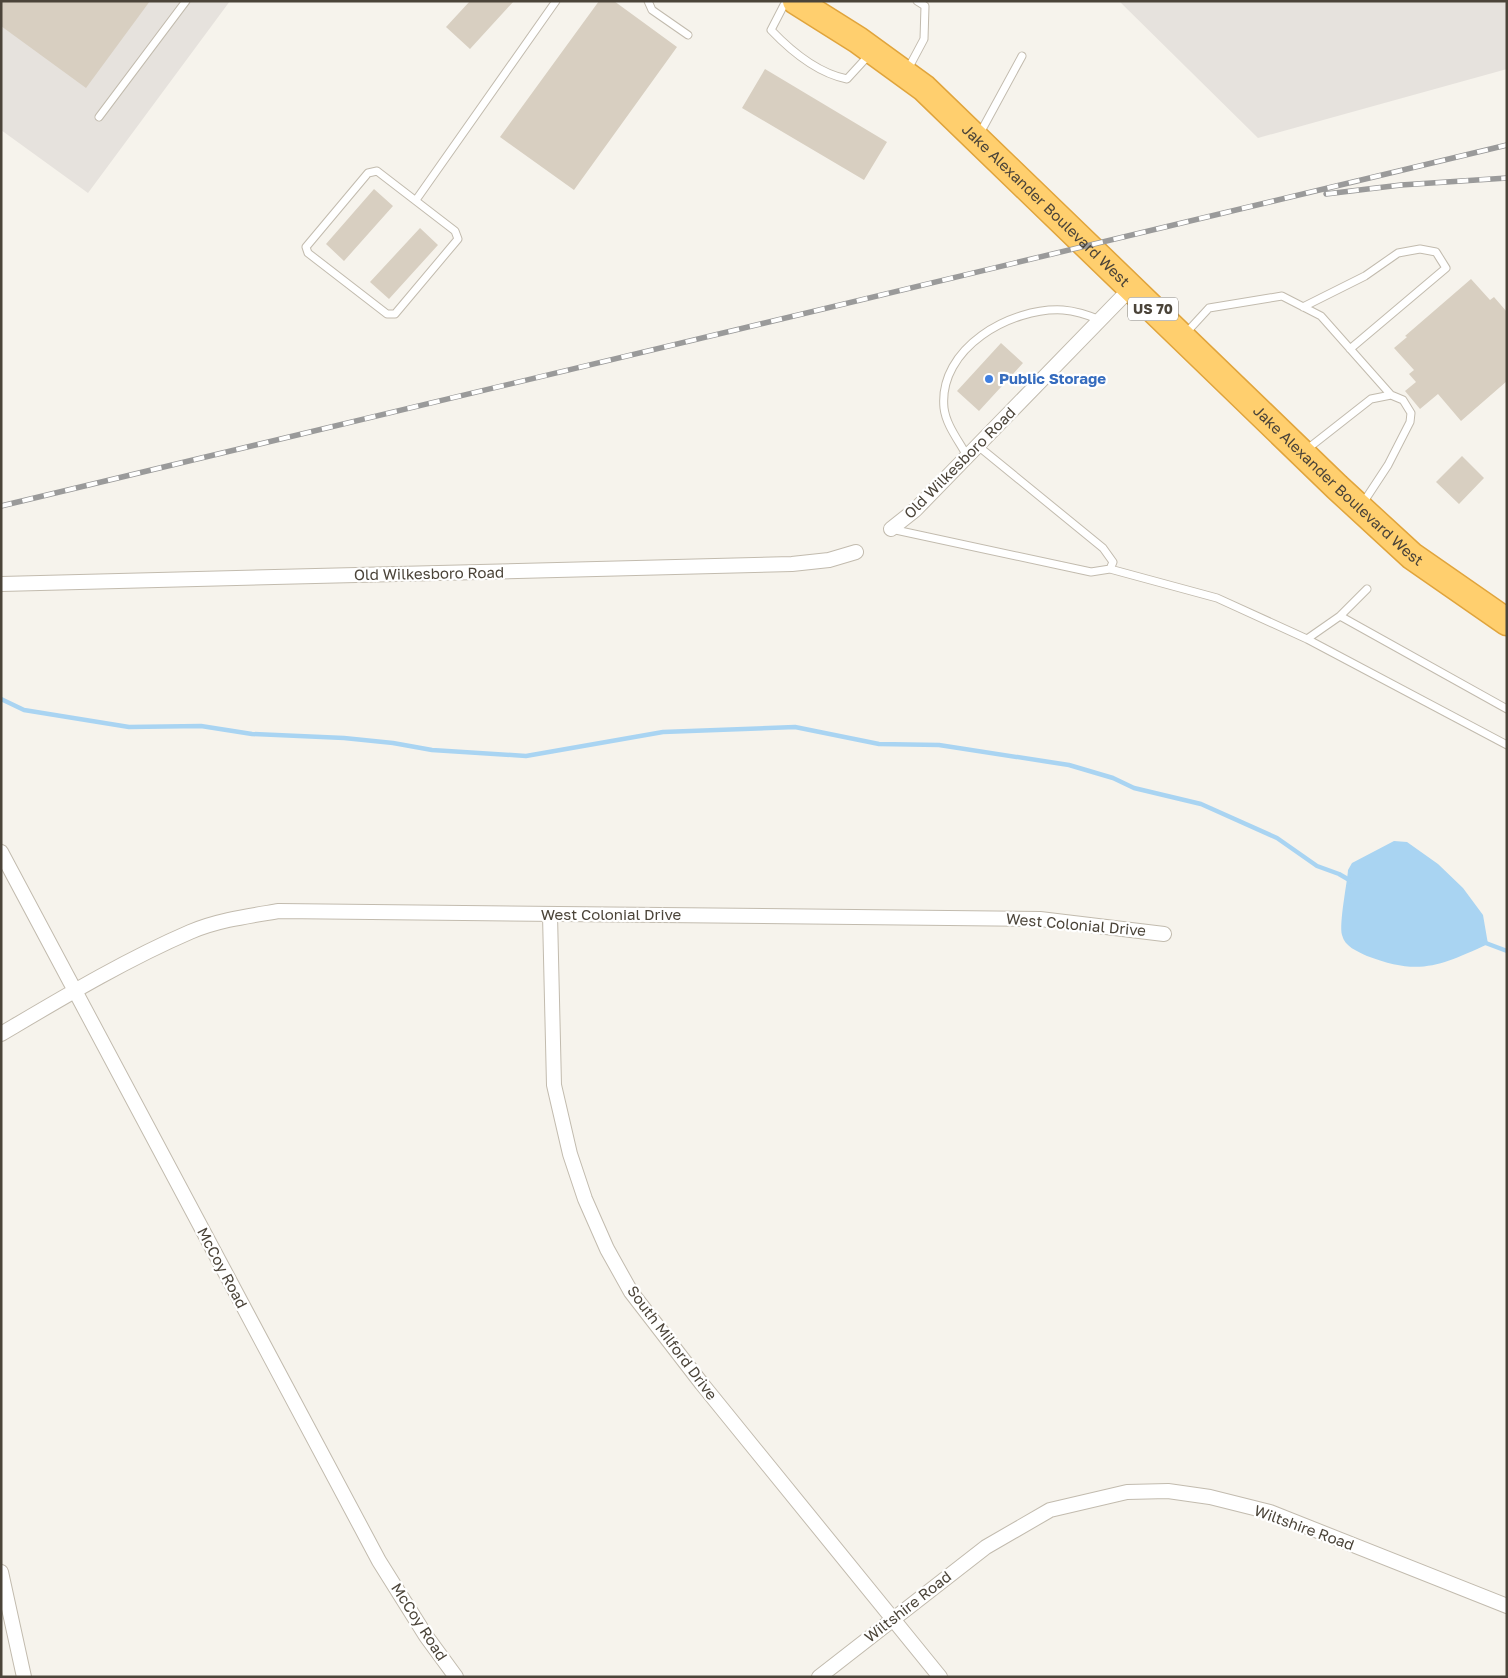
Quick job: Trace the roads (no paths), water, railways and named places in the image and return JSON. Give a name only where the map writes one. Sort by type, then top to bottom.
[{"type":"highway","name":"Jake Alexander Boulevard West","points":[[796,1],[873,51],[924,88],[978,138],[1302,453],[1412,556],[1507,622]]},
{"type":"street","name":"Old Wilkesboro Road","points":[[891,529],[915,510],[1131,288]]},
{"type":"street","name":"Old Wilkesboro Road","points":[[1,584],[792,564],[829,560],[856,552]]},
{"type":"street","name":"McCoy Road","points":[[1,852],[379,1561],[426,1636],[456,1677]]},
{"type":"street","name":"West Colonial Drive","points":[[1,1034],[74,991],[191,932],[236,918],[279,911],[1040,919],[1164,934]]},
{"type":"street","name":"South Milford Drive","points":[[550,915],[554,1085],[570,1154],[585,1199],[607,1249],[631,1292],[940,1677]]},
{"type":"street","name":"Wiltshire Road","points":[[820,1677],[892,1618],[986,1547],[1050,1510],[1127,1492],[1168,1491],[1202,1496],[1270,1512],[1507,1606]]},
{"type":"street","points":[[1,1572],[24,1677]]},
{"type":"lane","points":[[99,117],[186,1]]},
{"type":"lane","points":[[416,200],[556,1]]},
{"type":"lane","points":[[648,1],[652,10],[688,35]]},
{"type":"lane","points":[[786,1],[771,30],[786,46],[829,75],[846,79],[873,51]]},
{"type":"lane","points":[[905,74],[924,39],[925,6],[917,1]]},
{"type":"lane","points":[[978,138],[1022,56]]},
{"type":"lane","points":[[377,171],[416,200],[455,231],[458,239],[394,314],[387,314],[308,253],[306,247],[368,173],[377,171]]},
{"type":"lane","points":[[1303,307],[1365,276],[1398,253],[1420,249],[1436,252],[1446,268],[1350,349]]},
{"type":"lane","points":[[1182,337],[1208,308],[1282,296],[1321,316],[1391,395],[1403,400],[1411,413],[1410,422],[1388,464],[1360,508]]},
{"type":"lane","points":[[1100,320],[1074,311],[1061,310],[1019,318],[983,333],[958,356],[947,386],[944,410],[953,432],[972,451],[1103,548],[1113,562],[1110,569]]},
{"type":"lane","points":[[1302,453],[1371,399],[1391,395]]},
{"type":"lane","points":[[891,529],[1091,572],[1110,569],[1217,598],[1307,639],[1507,745]]},
{"type":"lane","points":[[1307,639],[1340,616],[1367,589]]},
{"type":"lane","points":[[1340,616],[1507,709]]},
{"type":"water","points":[[1394,841],[1407,842],[1438,864],[1463,888],[1483,915],[1488,944],[1442,963],[1415,967],[1401,966],[1367,956],[1346,943],[1341,929],[1348,870],[1352,863]]},
{"type":"waterway","points":[[1,699],[24,710],[129,727],[201,726],[252,734],[344,738],[393,743],[432,750],[526,756],[663,732],[795,727],[879,744],[939,745],[1069,765],[1113,778],[1134,788],[1201,804],[1277,838],[1317,866],[1339,874],[1351,881]]},
{"type":"waterway","points":[[1483,942],[1507,951]]},
{"type":"railway","points":[[1,506],[1507,145]]},
{"type":"railway","points":[[1326,194],[1401,185],[1507,178]]},
{"type":"place","name":"Public Storage","points":[[989,379]]}]
